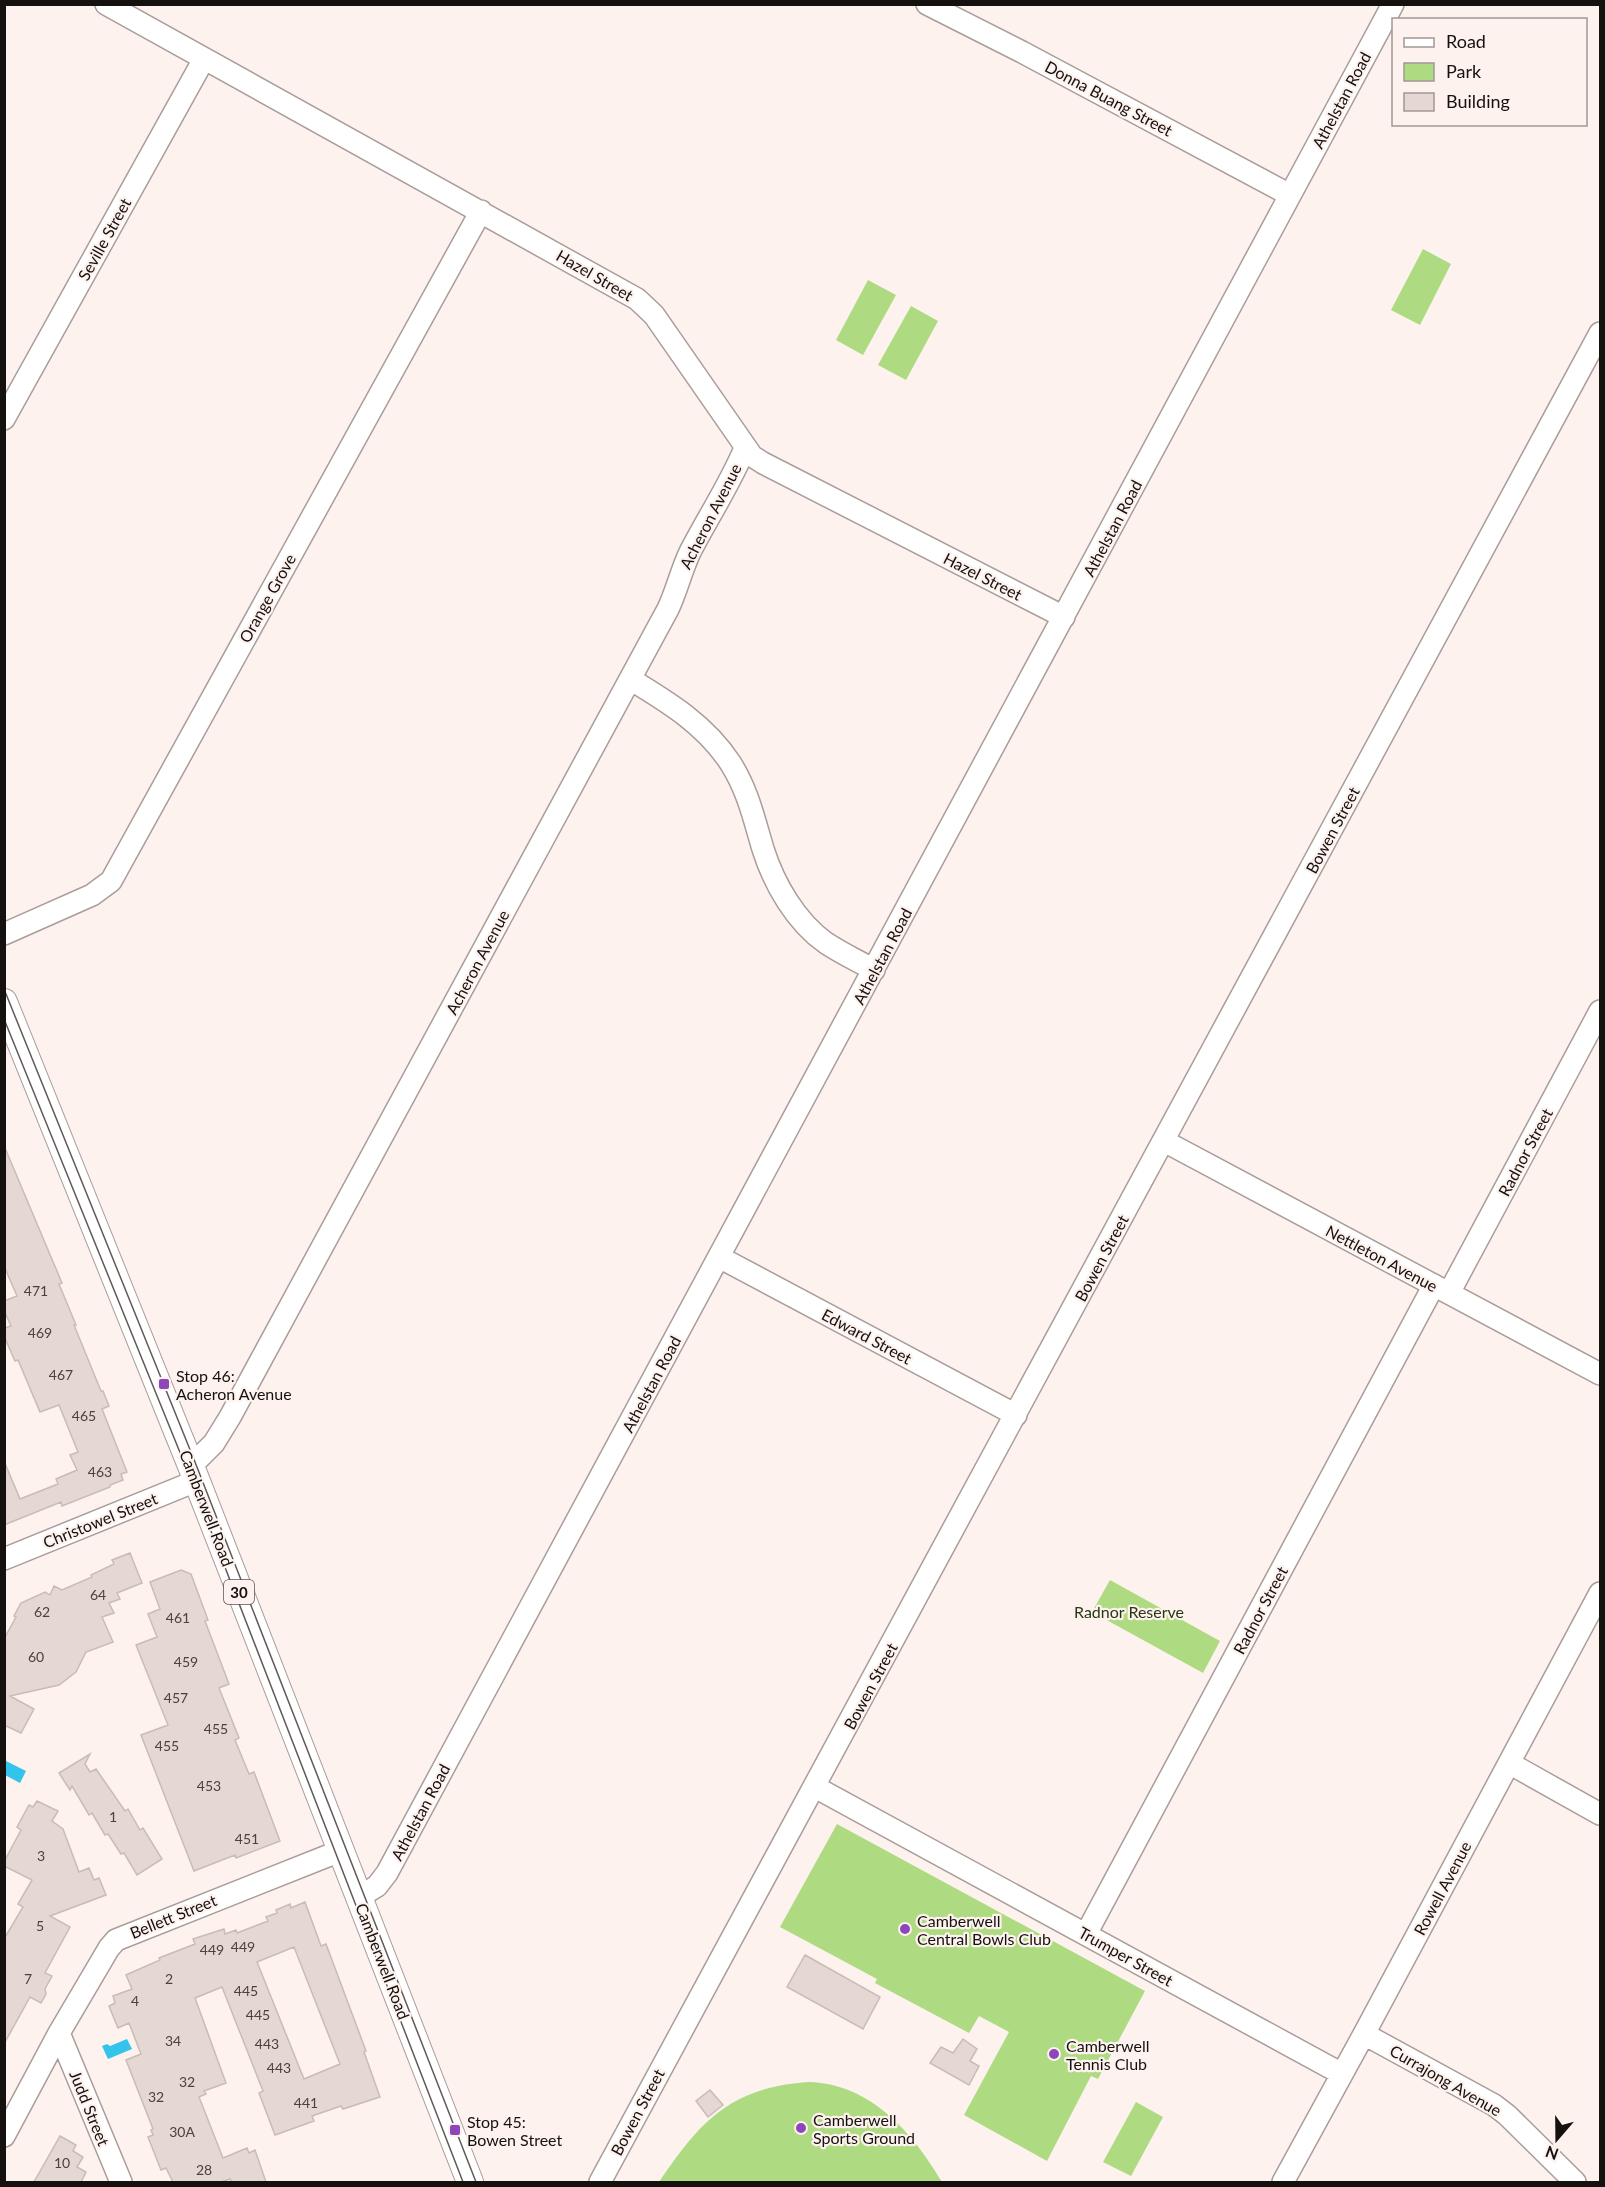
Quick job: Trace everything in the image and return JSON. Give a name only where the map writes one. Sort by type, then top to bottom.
[{"type":"main road","name":"Camberwell Road","points":[[4,1002],[193,1473],[470,2182]]},
{"type":"street","name":"Hazel Street","points":[[106,4],[605,280],[644,304],[654,315],[745,448],[763,463],[1064,617]]},
{"type":"street","name":"Donna Buang Street","points":[[927,4],[1023,52],[1290,195]]},
{"type":"street","name":"Athelstan Road","points":[[359,1897],[377,1886],[387,1873],[1393,4]]},
{"type":"street","name":"Seville Street","points":[[4,419],[204,59]]},
{"type":"street","name":"Orange Grove","points":[[4,934],[92,895],[111,880],[480,211]]},
{"type":"street","name":"Bowen Street","points":[[600,2182],[1600,333]]},
{"type":"street","name":"Acheron Avenue","points":[[193,1473],[230,1417],[668,609],[691,550],[728,486],[745,448]]},
{"type":"street","points":[[630,679],[670,702],[717,746],[730,763],[751,805],[778,887],[800,917],[824,942],[874,970]]},
{"type":"street","name":"Radnor Street","points":[[1086,1934],[1441,1289],[1600,1011]]},
{"type":"street","name":"Nettleton Avenue","points":[[1164,1141],[1600,1374]]},
{"type":"street","name":"Edward Street","points":[[719,1257],[1016,1415]]},
{"type":"street","name":"Christowel Street","points":[[4,1559],[193,1473]]},
{"type":"street","name":"Rowell Avenue","points":[[1283,2182],[1600,1593]]},
{"type":"street","points":[[1509,1763],[1600,1814]]},
{"type":"street","name":"Trumper Street","points":[[815,1787],[1342,2074]]},
{"type":"street","name":"Bellett Street","points":[[4,2136],[59,2033],[116,1940],[340,1851]]},
{"type":"street","name":"Judd Street","points":[[59,2033],[121,2182]]},
{"type":"street","name":"Currajong Avenue","points":[[1364,2034],[1494,2104],[1575,2182]]},
{"type":"green space","points":[[1423,249],[1451,264],[1420,325],[1391,310]]},
{"type":"green space","points":[[868,280],[896,295],[863,355],[836,340]]},
{"type":"green space","points":[[911,306],[938,321],[906,380],[878,365]]},
{"type":"green space","name":"Radnor Reserve","points":[[1110,1580],[1220,1641],[1203,1673],[1092,1612]]},
{"type":"green space","points":[[837,1824],[1145,1991],[1098,2079],[1091,2076],[1047,2161],[964,2115],[1009,2032],[979,2016],[969,2033],[875,1983],[877,1979],[780,1927]]},
{"type":"green space","name":"Camberwell Sports Ground","points":[[809,2082],[831,2085],[852,2092],[888,2114],[918,2146],[942,2182],[659,2182],[689,2141],[720,2111],[758,2091]]},
{"type":"green space","points":[[1136,2102],[1163,2117],[1131,2176],[1103,2162]]},
{"type":"water","points":[[4,1760],[26,1771],[20,1783],[5,1775]]},
{"type":"water","points":[[127,2039],[132,2049],[108,2059],[102,2046],[107,2044],[110,2046]]},
{"type":"building","points":[[5,1148],[62,1283],[59,1284],[76,1325],[74,1325],[109,1406],[102,1409],[127,1472],[121,1474],[123,1480],[110,1487],[62,1506],[61,1502],[4,1525],[4,1461],[20,1499],[58,1484],[56,1479],[77,1470],[70,1455],[78,1452],[59,1405],[40,1412],[18,1360],[15,1361],[4,1336],[4,1328],[11,1326],[4,1310],[4,1301],[17,1296],[4,1266]]},
{"type":"building","points":[[130,1553],[142,1583],[117,1593],[120,1599],[109,1603],[114,1613],[102,1617],[113,1642],[86,1652],[76,1672],[59,1685],[10,1696],[34,1709],[21,1733],[4,1725],[4,1639],[21,1603],[45,1592],[50,1595],[54,1586],[62,1590],[92,1577],[91,1575],[114,1564],[112,1560]]},
{"type":"building","points":[[181,1570],[191,1574],[208,1620],[205,1621],[229,1684],[219,1688],[239,1738],[235,1740],[249,1774],[254,1772],[280,1841],[194,1871],[141,1735],[168,1725],[136,1645],[157,1637],[148,1614],[160,1609],[150,1582]]},
{"type":"building","points":[[90,1754],[85,1764],[90,1772],[96,1769],[125,1811],[128,1809],[140,1830],[143,1828],[162,1859],[137,1875],[124,1853],[121,1854],[108,1834],[105,1835],[92,1813],[89,1815],[72,1786],[70,1790],[59,1773]]},
{"type":"building","points":[[37,1801],[58,1811],[52,1821],[63,1829],[79,1872],[89,1868],[94,1880],[99,1878],[106,1895],[50,1916],[70,1927],[45,1973],[52,1976],[45,1989],[46,1994],[41,2003],[30,1997],[4,2044],[4,1939],[23,1907],[18,1904],[32,1880],[4,1866],[4,1862],[21,1830],[17,1827],[29,1805],[33,1807]]},
{"type":"building","points":[[305,1902],[321,1946],[326,1944],[366,2051],[364,2052],[380,2097],[343,2109],[341,2106],[312,2116],[314,2121],[275,2135],[259,2093],[263,2091],[222,1987],[195,1998],[226,2083],[204,2091],[206,2094],[199,2097],[223,2158],[247,2148],[249,2153],[255,2150],[266,2182],[232,2182],[230,2179],[221,2182],[173,2182],[166,2168],[161,2170],[148,2137],[153,2135],[151,2130],[153,2129],[126,2060],[141,2054],[129,2023],[118,2028],[109,2006],[115,2003],[113,1996],[132,1989],[126,1975],[160,1960],[159,1958],[195,1944],[193,1939],[224,1929],[225,1934],[236,1930],[237,1933],[268,1921],[266,1917],[277,1913],[276,1910],[290,1904],[291,1908]],"holes":[[[294,1947],[340,2064],[304,2079],[257,1962]]]},
{"type":"building","points":[[805,1955],[880,1997],[863,2029],[787,1987]]},
{"type":"building","points":[[963,2039],[977,2049],[970,2061],[979,2066],[969,2085],[930,2063],[941,2047],[953,2053]]},
{"type":"building","points":[[710,2090],[723,2105],[708,2117],[696,2101]]},
{"type":"building","points":[[60,2136],[76,2145],[73,2151],[83,2157],[77,2167],[86,2172],[81,2182],[34,2182]]},
{"type":"tram line","points":[[4,989],[195,1462],[476,2182]]},
{"type":"tram line","points":[[4,1019],[192,1482],[463,2182]]},
{"type":"place","name":"Stop 46: Acheron Avenue","points":[[164,1384]]},
{"type":"place","name":"Camberwell Central Bowls Club","points":[[905,1929]]},
{"type":"place","name":"Camberwell Tennis Club","points":[[1054,2054]]},
{"type":"place","name":"Camberwell Sports Ground","points":[[801,2128]]},
{"type":"place","name":"Stop 45: Bowen Street","points":[[455,2130]]}]
